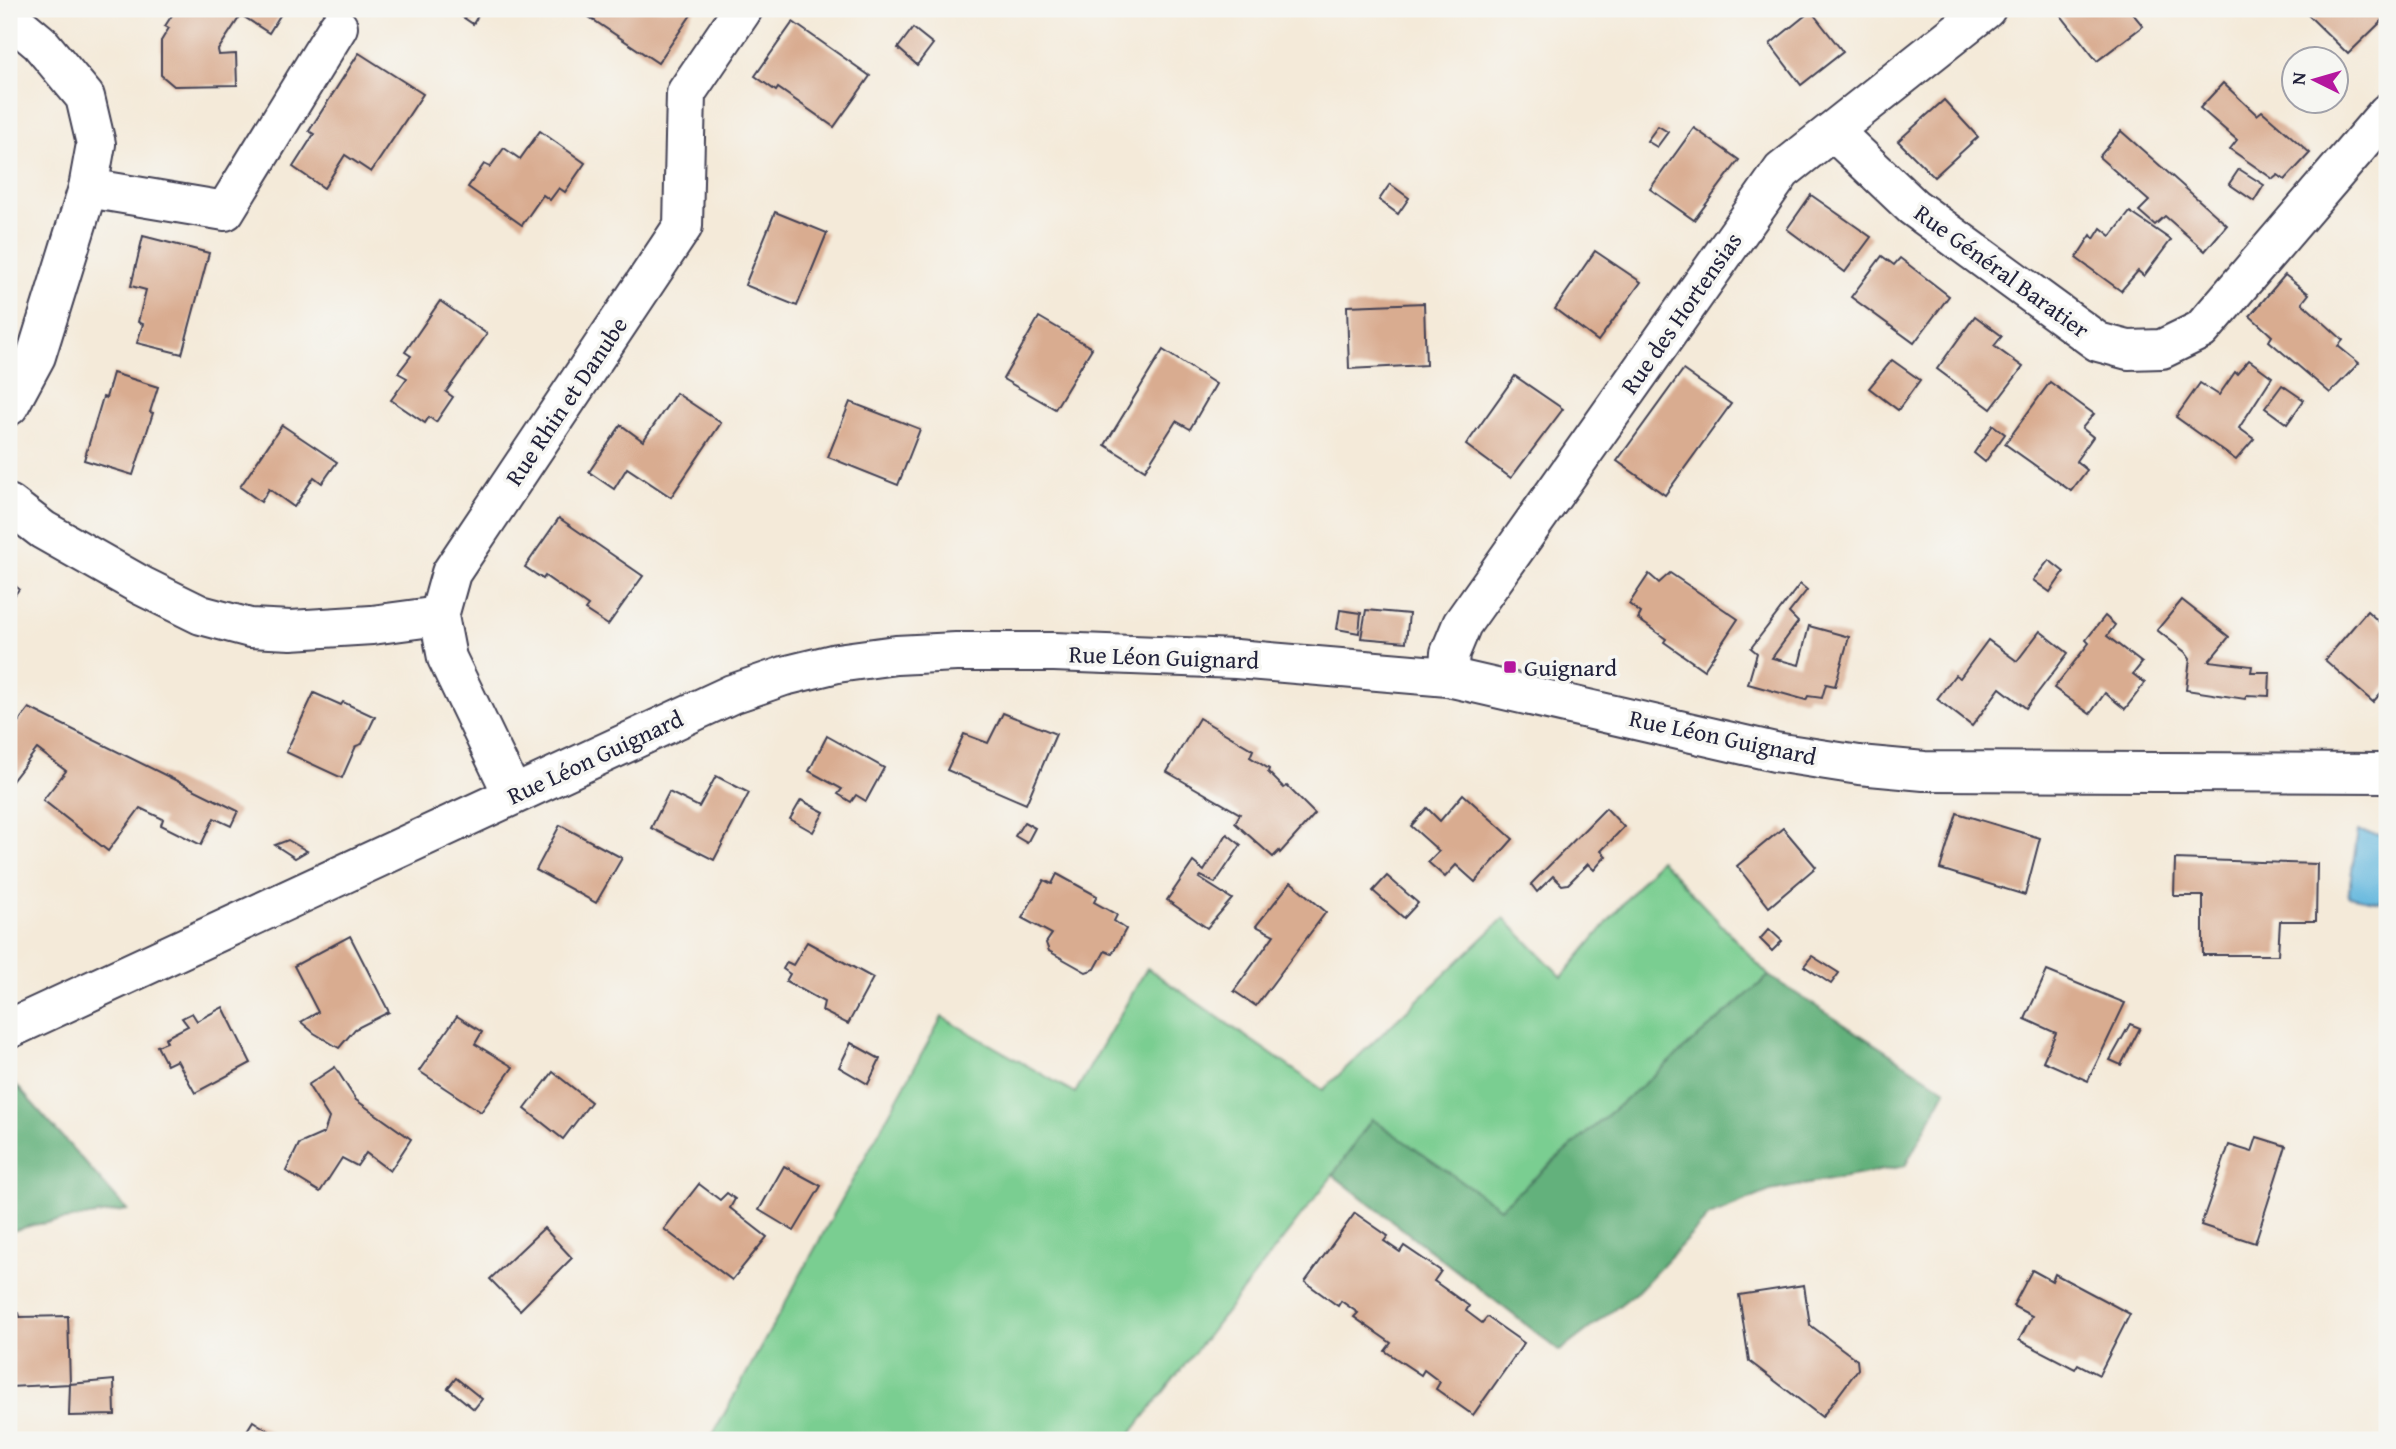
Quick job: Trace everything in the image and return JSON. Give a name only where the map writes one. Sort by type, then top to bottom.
[{"type":"street","name":"Rue Rhin et Danube","points":[[513,794],[447,658],[439,616],[452,572],[683,226],[686,93],[743,9]]},
{"type":"street","name":"Rue des Hortensias","points":[[1447,677],[1450,653],[1462,624],[1782,171],[1986,9]]},
{"type":"street","points":[[9,17],[40,43],[85,97],[96,144],[88,188],[36,356],[9,406]]},
{"type":"street","points":[[88,188],[225,211],[338,27]]},
{"type":"street","name":"Rue Général Baratier","points":[[1833,131],[1913,207],[2098,342],[2128,350],[2162,349],[2201,330],[2387,113]]},
{"type":"street","points":[[9,505],[43,530],[142,586],[201,615],[250,628],[291,630],[358,626],[439,616]]},
{"type":"street","name":"Rue Léon Guignard","points":[[9,1029],[732,694],[785,676],[836,663],[896,655],[956,652],[1151,654],[1341,666],[1447,677],[1775,752],[1859,765],[1924,771],[2387,773]]},
{"type":"green space","points":[[1660,859],[1769,976],[1500,1208],[1371,1120],[1333,1175],[1126,1440],[710,1440],[942,1017],[1075,1093],[1147,968],[1323,1090],[1504,918],[1562,977]]},
{"type":"green space","points":[[1769,976],[1946,1090],[1905,1166],[1770,1191],[1709,1216],[1638,1291],[1560,1351],[1333,1175],[1372,1119],[1500,1208]]},
{"type":"green space","points":[[9,1077],[127,1210],[33,1225],[9,1232]]},
{"type":"water","points":[[2358,831],[2387,836],[2381,902],[2348,896]]},
{"type":"building","points":[[176,9],[284,9],[269,33],[241,15],[218,50],[219,55],[236,54],[237,85],[174,86],[161,75],[161,41],[169,28],[165,26]]},
{"type":"building","points":[[451,9],[482,9],[473,24]]},
{"type":"building","points":[[577,9],[695,9],[658,63]]},
{"type":"building","points":[[2056,9],[2129,9],[2143,26],[2097,61]]},
{"type":"building","points":[[2302,9],[2387,9],[2387,16],[2350,52],[2350,46],[2340,46]]},
{"type":"building","points":[[1811,11],[1843,52],[1801,85],[1770,44]]},
{"type":"building","points":[[793,22],[870,76],[834,127],[778,88],[776,91],[755,76]]},
{"type":"building","points":[[913,28],[933,44],[917,65],[898,48]]},
{"type":"building","points":[[359,53],[423,94],[371,172],[345,155],[324,188],[293,167],[314,134],[309,131]]},
{"type":"building","points":[[2223,83],[2257,115],[2262,111],[2310,153],[2285,180],[2278,175],[2273,179],[2230,149],[2237,140],[2200,108]]},
{"type":"building","points":[[1944,100],[1978,137],[1934,177],[1898,141]]},
{"type":"building","points":[[1658,126],[1668,132],[1657,147],[1647,141]]},
{"type":"building","points":[[1694,128],[1739,160],[1694,220],[1650,189]]},
{"type":"building","points":[[540,131],[585,163],[565,192],[559,188],[550,200],[543,195],[522,225],[468,187],[484,164],[490,167],[504,148],[520,159]]},
{"type":"building","points":[[2121,131],[2227,225],[2205,251],[2165,216],[2155,225],[2139,211],[2149,201],[2099,157]]},
{"type":"building","points":[[2239,169],[2264,185],[2254,201],[2229,184]]},
{"type":"building","points":[[1390,184],[1409,198],[1398,214],[1379,200]]},
{"type":"building","points":[[1811,195],[1871,237],[1845,272],[1787,229]]},
{"type":"building","points":[[775,212],[827,233],[797,306],[745,285]]},
{"type":"building","points":[[2130,212],[2171,240],[2144,276],[2138,271],[2121,291],[2076,258],[2091,235],[2094,239],[2101,228],[2111,236]]},
{"type":"building","points":[[143,236],[209,253],[182,354],[137,343],[143,324],[138,322],[146,290],[131,286]]},
{"type":"building","points":[[1595,251],[1641,282],[1598,341],[1555,309]]},
{"type":"building","points":[[1882,256],[1894,265],[1900,258],[1949,296],[1914,343],[1851,297]]},
{"type":"building","points":[[2285,275],[2309,294],[2302,303],[2343,340],[2338,346],[2359,363],[2330,393],[2269,341],[2272,336],[2250,316]]},
{"type":"building","points":[[440,301],[487,334],[446,392],[453,397],[436,422],[429,417],[425,423],[391,400],[407,378],[398,373],[411,356],[405,352]]},
{"type":"building","points":[[1424,303],[1426,365],[1349,369],[1347,306]]},
{"type":"building","points":[[1975,316],[2002,336],[1994,346],[2023,367],[1991,409],[1937,369]]},
{"type":"building","points":[[1039,317],[1092,348],[1055,409],[1003,379]]},
{"type":"building","points":[[1163,350],[1216,384],[1190,429],[1176,421],[1145,470],[1105,445]]},
{"type":"building","points":[[1892,360],[1920,380],[1898,410],[1869,388]]},
{"type":"building","points":[[2249,360],[2272,377],[2239,428],[2254,439],[2236,460],[2176,417],[2200,383],[2219,395],[2235,372],[2237,374]]},
{"type":"building","points":[[1683,370],[1731,404],[1665,495],[1617,461]]},
{"type":"building","points":[[113,373],[158,387],[150,412],[153,413],[133,475],[84,460]]},
{"type":"building","points":[[1515,376],[1563,409],[1511,478],[1466,445]]},
{"type":"building","points":[[2050,382],[2094,414],[2082,428],[2093,437],[2076,461],[2087,470],[2071,491],[2005,444]]},
{"type":"building","points":[[2282,385],[2304,400],[2287,424],[2265,408]]},
{"type":"building","points":[[676,393],[721,423],[671,497],[627,468],[614,489],[589,472],[621,425],[643,441]]},
{"type":"building","points":[[850,402],[920,429],[898,485],[828,457]]},
{"type":"building","points":[[282,425],[337,462],[322,483],[314,477],[294,507],[269,489],[261,502],[240,487]]},
{"type":"building","points":[[1993,425],[2005,434],[1985,462],[1974,453]]},
{"type":"building","points":[[559,518],[643,576],[608,625],[585,610],[588,606],[545,576],[543,579],[525,567]]},
{"type":"building","points":[[2049,560],[2064,572],[2050,592],[2033,580]]},
{"type":"building","points":[[1670,573],[1738,619],[1704,670],[1664,642],[1666,639],[1638,619],[1641,613],[1629,604],[1649,574],[1659,583]]},
{"type":"building","points":[[9,581],[19,589],[9,603]]},
{"type":"building","points":[[1800,584],[1807,590],[1789,613],[1798,622],[1772,658],[1799,665],[1809,626],[1849,637],[1835,686],[1826,684],[1822,698],[1808,696],[1806,700],[1748,684],[1757,653],[1751,648]]},
{"type":"building","points":[[2182,600],[2229,637],[2209,661],[2252,666],[2251,672],[2270,672],[2269,696],[2247,695],[2245,699],[2186,690],[2190,659],[2157,630]]},
{"type":"building","points":[[1340,610],[1361,613],[1359,633],[1337,629]]},
{"type":"building","points":[[1366,610],[1409,614],[1406,642],[1361,638]]},
{"type":"building","points":[[2367,611],[2387,629],[2387,686],[2373,702],[2325,660]]},
{"type":"building","points":[[2105,616],[2115,625],[2107,636],[2142,663],[2133,674],[2145,683],[2125,709],[2105,693],[2090,714],[2054,688],[2089,643],[2086,640]]},
{"type":"building","points":[[2040,631],[2068,653],[2026,708],[2000,688],[1972,726],[1937,699],[1955,675],[1960,678],[1988,640],[2017,661]]},
{"type":"building","points":[[314,693],[341,705],[343,702],[375,717],[362,744],[356,746],[342,778],[286,752]]},
{"type":"building","points":[[29,708],[238,811],[231,826],[214,818],[201,845],[161,825],[163,819],[140,808],[108,851],[43,800],[66,771],[37,749],[9,785],[9,734]]},
{"type":"building","points":[[1003,713],[1056,734],[1026,804],[947,770],[964,734],[988,743]]},
{"type":"building","points":[[1199,718],[1253,750],[1250,757],[1269,769],[1268,772],[1284,788],[1287,786],[1315,814],[1280,853],[1279,851],[1273,857],[1235,823],[1240,814],[1167,772]]},
{"type":"building","points":[[827,736],[884,768],[866,801],[856,795],[851,802],[838,794],[842,789],[809,771]]},
{"type":"building","points":[[716,776],[749,793],[714,860],[651,828],[669,792],[699,807]]},
{"type":"building","points":[[1463,794],[1513,839],[1475,882],[1456,865],[1445,877],[1428,862],[1439,851],[1411,826],[1427,808],[1440,821]]},
{"type":"building","points":[[801,800],[824,812],[813,832],[790,819]]},
{"type":"building","points":[[1606,808],[1624,827],[1601,851],[1606,856],[1594,870],[1588,864],[1568,884],[1562,885],[1553,876],[1537,892],[1531,884]]},
{"type":"building","points":[[1957,813],[2040,838],[2025,895],[1940,869]]},
{"type":"building","points":[[1024,822],[1035,828],[1027,843],[1015,836]]},
{"type":"building","points":[[560,825],[622,858],[596,903],[536,870]]},
{"type":"building","points":[[1783,828],[1816,867],[1769,907],[1737,866]]},
{"type":"building","points":[[1227,834],[1241,845],[1215,883],[1201,876],[1199,878],[1232,899],[1207,928],[1167,900],[1193,862],[1204,871]]},
{"type":"building","points":[[288,840],[307,851],[295,858],[275,845]]},
{"type":"building","points":[[2175,859],[2317,864],[2316,921],[2280,921],[2278,955],[2203,955],[2203,896],[2174,896]]},
{"type":"building","points":[[1057,874],[1097,896],[1094,902],[1117,915],[1114,921],[1126,929],[1112,954],[1105,951],[1095,969],[1086,972],[1049,951],[1046,943],[1052,934],[1022,918],[1044,880],[1052,884]]},
{"type":"building","points":[[1387,876],[1418,903],[1404,918],[1373,891]]},
{"type":"building","points":[[1291,882],[1326,912],[1256,1006],[1234,991],[1274,935],[1256,926]]},
{"type":"building","points":[[1769,929],[1782,941],[1772,951],[1760,939]]},
{"type":"building","points":[[350,936],[389,1012],[355,1029],[339,1048],[301,1022],[318,1012],[294,966]]},
{"type":"building","points":[[807,942],[873,978],[848,1024],[822,1011],[824,1002],[786,981],[790,974],[783,969],[787,962],[793,965]]},
{"type":"building","points":[[1812,956],[1839,973],[1831,984],[1804,966]]},
{"type":"building","points":[[2047,971],[2125,1003],[2088,1081],[2043,1061],[2056,1033],[2025,1019]]},
{"type":"building","points":[[223,1007],[251,1063],[195,1093],[177,1060],[167,1065],[157,1046],[167,1042],[165,1038],[188,1026],[182,1018],[192,1013],[197,1021]]},
{"type":"building","points":[[457,1016],[482,1032],[475,1044],[513,1067],[481,1112],[419,1071]]},
{"type":"building","points":[[2130,1024],[2140,1028],[2121,1065],[2110,1060]]},
{"type":"building","points":[[851,1043],[880,1059],[868,1084],[839,1067]]},
{"type":"building","points":[[335,1067],[356,1100],[411,1139],[390,1171],[366,1153],[357,1166],[342,1158],[320,1192],[286,1171],[299,1144],[324,1133],[329,1118],[308,1085]]},
{"type":"building","points":[[553,1072],[591,1102],[563,1139],[525,1109]]},
{"type":"building","points":[[2257,1137],[2286,1146],[2255,1243],[2201,1225],[2229,1145],[2252,1152]]},
{"type":"building","points":[[784,1166],[821,1186],[794,1231],[759,1210]]},
{"type":"building","points":[[699,1184],[720,1200],[727,1193],[735,1199],[730,1208],[767,1237],[732,1280],[664,1229]]},
{"type":"building","points":[[1355,1213],[1388,1236],[1384,1241],[1400,1252],[1404,1246],[1441,1271],[1434,1281],[1469,1306],[1466,1311],[1482,1323],[1487,1317],[1524,1343],[1473,1415],[1436,1389],[1440,1382],[1424,1370],[1421,1375],[1385,1351],[1391,1343],[1354,1317],[1358,1313],[1341,1301],[1338,1306],[1305,1282]]},
{"type":"building","points":[[544,1228],[572,1258],[520,1310],[490,1279]]},
{"type":"building","points":[[2032,1270],[2052,1281],[2055,1274],[2130,1314],[2099,1375],[2078,1364],[2075,1369],[2019,1340],[2032,1316],[2013,1306]]},
{"type":"building","points":[[1804,1285],[1810,1325],[1857,1360],[1858,1369],[1822,1417],[1749,1361],[1739,1295]]},
{"type":"building","points":[[9,1313],[19,1313],[20,1317],[68,1316],[70,1384],[9,1387]]},
{"type":"building","points":[[456,1378],[482,1399],[474,1409],[448,1388]]},
{"type":"building","points":[[114,1380],[115,1415],[69,1416],[70,1384]]},
{"type":"building","points":[[253,1421],[283,1440],[241,1440]]},
{"type":"place","name":"Guignard","points":[[1510,667]]}]
